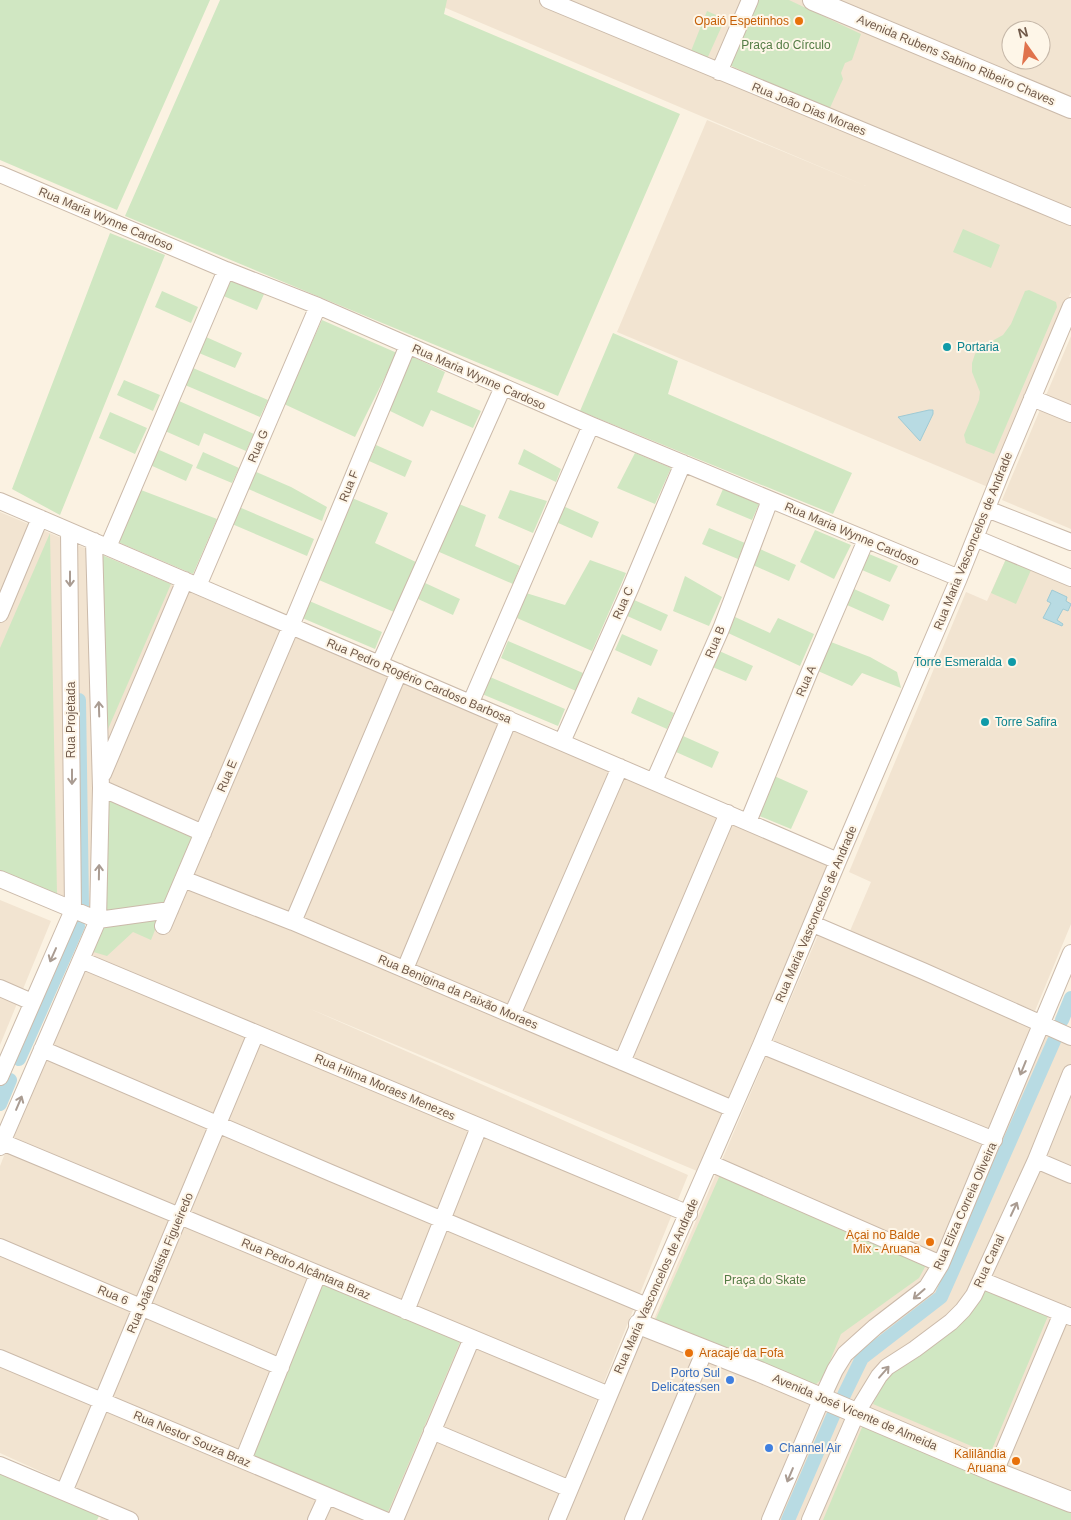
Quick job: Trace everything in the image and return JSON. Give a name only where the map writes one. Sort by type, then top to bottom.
[{"type":"street","name":"Rua João Dias Moraes","points":[[548,0],[1071,218]]},
{"type":"street","points":[[719,72],[750,0]]},
{"type":"street","name":"Avenida Rubens Sabino Ribeiro Chaves","points":[[813,0],[1071,108]]},
{"type":"street","name":"Rua Maria Wynne Cardoso","points":[[0,174],[226,270],[318,306],[591,425],[959,578]]},
{"type":"street","points":[[1,1145],[98,920],[101,784],[101,544],[226,270]]},
{"type":"street","name":"Rua G","points":[[192,583],[318,306]]},
{"type":"street","name":"Rua Maria Vasconcelos de Andrade","points":[[557,1520],[639,1324],[813,924],[838,860],[988,509],[1071,306]]},
{"type":"street","name":"Rua F","points":[[291,626],[408,345]]},
{"type":"street","points":[[380,663],[503,387]]},
{"type":"street","points":[[1032,398],[1071,414]]},
{"type":"street","points":[[471,702],[591,425]]},
{"type":"street","name":"Rua C","points":[[562,742],[630,589],[683,463]]},
{"type":"street","name":"Rua B","points":[[654,781],[720,628],[770,500]]},
{"type":"street","name":"Rua Pedro Rogério Cardoso Barbosa","points":[[0,501],[838,860]]},
{"type":"street","points":[[988,509],[1071,542]]},
{"type":"street","points":[[0,614],[40,518]]},
{"type":"street","name":"Rua Projetada","points":[[70,531],[73,910]]},
{"type":"street","points":[[975,538],[1071,578]]},
{"type":"street","name":"Rua A","points":[[748,822],[866,540]]},
{"type":"street","points":[[101,784],[192,583]]},
{"type":"street","name":"Rua E","points":[[163,926],[291,626]]},
{"type":"street","points":[[293,922],[399,672]]},
{"type":"street","points":[[405,969],[509,719]]},
{"type":"street","points":[[512,1015],[620,767]]},
{"type":"street","points":[[101,784],[203,833]]},
{"type":"street","points":[[622,1062],[728,813]]},
{"type":"street","points":[[0,879],[98,920],[170,910]]},
{"type":"street","name":"Rua Benigina da Paixão Moraes","points":[[183,879],[293,922],[732,1109]]},
{"type":"street","points":[[32,1074],[3,1071],[73,910]]},
{"type":"street","points":[[813,924],[1071,1037]]},
{"type":"street","name":"Rua Eliza Correia Oliveira","points":[[770,1520],[822,1398],[845,1354],[922,1291],[933,1278],[941,1264],[1071,953]]},
{"type":"street","name":"Rua Hilma Moraes Menezes","points":[[81,960],[688,1214]]},
{"type":"street","points":[[0,988],[32,1002]]},
{"type":"street","name":"Rua João Batista Figueiredo","points":[[64,1492],[256,1033]]},
{"type":"street","points":[[761,1045],[994,1140]]},
{"type":"street","points":[[42,1048],[647,1306]]},
{"type":"street","name":"Rua Canal","points":[[857,1412],[879,1376],[887,1367],[951,1322],[974,1295],[1036,1160],[1071,1073]]},
{"type":"street","points":[[406,1311],[479,1127]]},
{"type":"street","name":"Rua Pedro Alcântara Braz","points":[[1,1145],[180,1216],[609,1396]]},
{"type":"street","points":[[1036,1160],[1071,1175]]},
{"type":"street","points":[[710,1163],[941,1264]]},
{"type":"street","name":"Rua 6","points":[[0,1247],[281,1367]]},
{"type":"street","points":[[243,1460],[318,1274]]},
{"type":"street","points":[[981,1280],[1066,1315],[995,1472]]},
{"type":"street","name":"Avenida José Vicente de Almeida","points":[[639,1324],[857,1412],[995,1472],[1071,1502]]},
{"type":"street","points":[[395,1520],[472,1338]]},
{"type":"street","points":[[633,1520],[705,1350]]},
{"type":"street","name":"Rua Nestor Souza Braz","points":[[0,1358],[385,1520]]},
{"type":"street","points":[[810,1520],[857,1412]]},
{"type":"street","points":[[432,1431],[570,1489]]},
{"type":"street","points":[[0,1465],[64,1492],[100,1514],[130,1520]]},
{"type":"street","points":[[316,1520],[327,1496]]},
{"type":"shaded area","points":[[427,0],[1071,0],[1071,292],[988,487],[617,332],[707,120],[866,186]]},
{"type":"shaded area","points":[[1071,336],[1071,529],[1002,500]]},
{"type":"shaded area","points":[[0,512],[831,863],[697,1171],[308,1008],[688,1175],[548,1520],[100,1520],[105,1501],[0,1453],[0,1166],[85,949],[131,933],[0,878]]},
{"type":"shaded area","points":[[1006,559],[1071,587],[1071,924],[1035,1011],[850,931],[871,882],[849,872],[966,592],[987,601]]},
{"type":"shaded area","points":[[0,900],[51,921],[0,1045]]},
{"type":"shaded area","points":[[818,935],[1071,1042],[1071,1508],[649,1331]]},
{"type":"shaded area","points":[[645,1331],[1071,1509],[1071,1520],[566,1520]]},
{"type":"green space","points":[[0,0],[210,0],[117,210],[0,160]]},
{"type":"green space","points":[[220,0],[447,0],[444,14],[680,114],[558,396],[125,216]]},
{"type":"green space","name":"Praça do Círculo","points":[[756,0],[789,0],[861,34],[852,60],[845,63],[841,73],[843,79],[829,110],[727,64]]},
{"type":"green space","points":[[707,11],[725,19],[707,59],[691,51]]},
{"type":"green space","points":[[963,229],[1000,245],[991,268],[953,252]]},
{"type":"green space","points":[[110,233],[165,255],[60,515],[12,489]]},
{"type":"green space","points":[[228,279],[264,294],[257,310],[221,295]]},
{"type":"green space","points":[[1029,290],[1056,302],[1057,307],[994,454],[966,443],[964,435],[979,400],[980,392],[972,372],[972,363],[975,354],[981,347],[1003,335],[1011,324],[1025,291]]},
{"type":"green space","points":[[162,291],[198,307],[191,323],[155,307]]},
{"type":"green space","points":[[322,320],[397,353],[355,437],[284,404]]},
{"type":"green space","points":[[613,333],[678,361],[668,394],[852,473],[833,514],[580,411]]},
{"type":"green space","points":[[206,337],[242,353],[235,368],[199,353]]},
{"type":"green space","points":[[411,356],[445,372],[437,392],[481,411],[473,428],[431,410],[423,427],[388,410]]},
{"type":"green space","points":[[193,368],[268,400],[260,417],[185,385]]},
{"type":"green space","points":[[124,380],[160,395],[153,411],[117,395]]},
{"type":"green space","points":[[179,401],[254,434],[246,451],[204,433],[199,446],[165,431]]},
{"type":"green space","points":[[110,412],[147,428],[135,454],[99,438]]},
{"type":"green space","points":[[376,445],[412,461],[405,477],[369,461]]},
{"type":"green space","points":[[157,449],[193,465],[186,481],[150,465]]},
{"type":"green space","points":[[524,449],[561,469],[556,482],[518,464]]},
{"type":"green space","points":[[203,452],[239,468],[232,483],[196,468]]},
{"type":"green space","points":[[635,453],[671,468],[655,504],[617,488]]},
{"type":"green space","points":[[254,471],[291,487],[327,507],[322,521],[246,488]]},
{"type":"green space","points":[[723,489],[759,504],[752,520],[716,505]]},
{"type":"green space","points":[[141,490],[217,519],[193,574],[118,542]]},
{"type":"green space","points":[[510,490],[547,501],[533,533],[498,518]]},
{"type":"green space","points":[[352,498],[388,513],[375,543],[416,562],[394,612],[319,580]]},
{"type":"green space","points":[[459,504],[486,515],[475,546],[520,566],[513,584],[437,551]]},
{"type":"green space","points":[[563,506],[599,522],[592,538],[556,522]]},
{"type":"green space","points":[[239,507],[314,539],[307,556],[232,524]]},
{"type":"green space","points":[[709,528],[745,543],[738,559],[702,544]]},
{"type":"green space","points":[[815,530],[851,545],[834,579],[800,562]]},
{"type":"green space","points":[[50,533],[57,894],[0,870],[0,648]]},
{"type":"green space","points":[[760,549],[796,565],[789,581],[753,565]]},
{"type":"green space","points":[[869,554],[898,566],[890,582],[862,570]]},
{"type":"green space","points":[[102,555],[171,584],[105,736]]},
{"type":"green space","points":[[1006,559],[1031,570],[1016,604],[991,593]]},
{"type":"green space","points":[[590,560],[626,573],[592,651],[517,618],[526,593],[565,605]]},
{"type":"green space","points":[[685,576],[722,597],[709,626],[673,611]]},
{"type":"green space","points":[[425,583],[460,599],[453,615],[418,599]]},
{"type":"green space","points":[[854,589],[890,605],[883,621],[847,605]]},
{"type":"green space","points":[[632,599],[668,615],[661,631],[625,615]]},
{"type":"green space","points":[[307,600],[382,632],[375,649],[300,617]]},
{"type":"green space","points":[[735,617],[770,633],[778,618],[814,634],[800,666],[728,633]]},
{"type":"green space","points":[[622,634],[658,650],[651,666],[615,650]]},
{"type":"green space","points":[[508,641],[583,673],[576,691],[501,658]]},
{"type":"green space","points":[[831,642],[870,657],[897,672],[901,688],[862,673],[852,686],[818,671]]},
{"type":"green space","points":[[717,650],[753,666],[746,681],[710,666]]},
{"type":"green space","points":[[490,677],[565,709],[558,726],[482,694]]},
{"type":"green space","points":[[638,697],[674,713],[667,729],[631,713]]},
{"type":"green space","points":[[683,736],[719,752],[712,768],[676,752]]},
{"type":"green space","points":[[772,775],[808,791],[791,829],[757,815]]},
{"type":"green space","points":[[106,797],[194,833],[151,940],[133,932],[107,956],[90,951]]},
{"type":"green space","name":"Praça do Skate","points":[[720,1175],[925,1264],[919,1278],[841,1334],[823,1378],[815,1385],[655,1321]]},
{"type":"green space","points":[[322,1282],[461,1340],[388,1512],[250,1455]]},
{"type":"green space","points":[[983,1288],[1048,1316],[990,1454],[873,1404],[886,1377],[968,1317]]},
{"type":"green space","points":[[863,1425],[1071,1512],[1071,1520],[823,1520]]},
{"type":"green space","points":[[0,1465],[103,1508],[97,1520],[0,1520]]},
{"type":"water","points":[[933,410],[933,414],[920,441],[898,417]]},
{"type":"water","points":[[1052,590],[1067,597],[1066,601],[1071,604],[1068,611],[1063,609],[1057,620],[1063,624],[1062,626],[1043,618],[1051,603],[1047,601]]},
{"type":"waterway","points":[[79,700],[82,905]]},
{"type":"waterway","points":[[19,1059],[78,926]]},
{"type":"waterway","points":[[1062,1020],[1071,998]]},
{"type":"waterway","points":[[844,1395],[862,1358],[941,1297],[1054,1041]]},
{"type":"waterway","points":[[0,1104],[10,1080]]},
{"type":"waterway","points":[[788,1520],[833,1416]]},
{"type":"place","name":"Opaió Espetinhos","points":[[799,21]]},
{"type":"place","name":"Portaria","points":[[947,347]]},
{"type":"place","name":"Torre Esmeralda","points":[[1012,662]]},
{"type":"place","name":"Torre Safira","points":[[985,722]]},
{"type":"place","name":"Açai no Balde Mix - Aruana","points":[[930,1242]]},
{"type":"place","name":"Aracajé da Fofa","points":[[689,1353]]},
{"type":"place","name":"Porto Sul Delicatessen","points":[[730,1380]]},
{"type":"place","name":"Channel Air","points":[[769,1448]]},
{"type":"place","name":"Kalilândia Aruana","points":[[1016,1461]]}]
